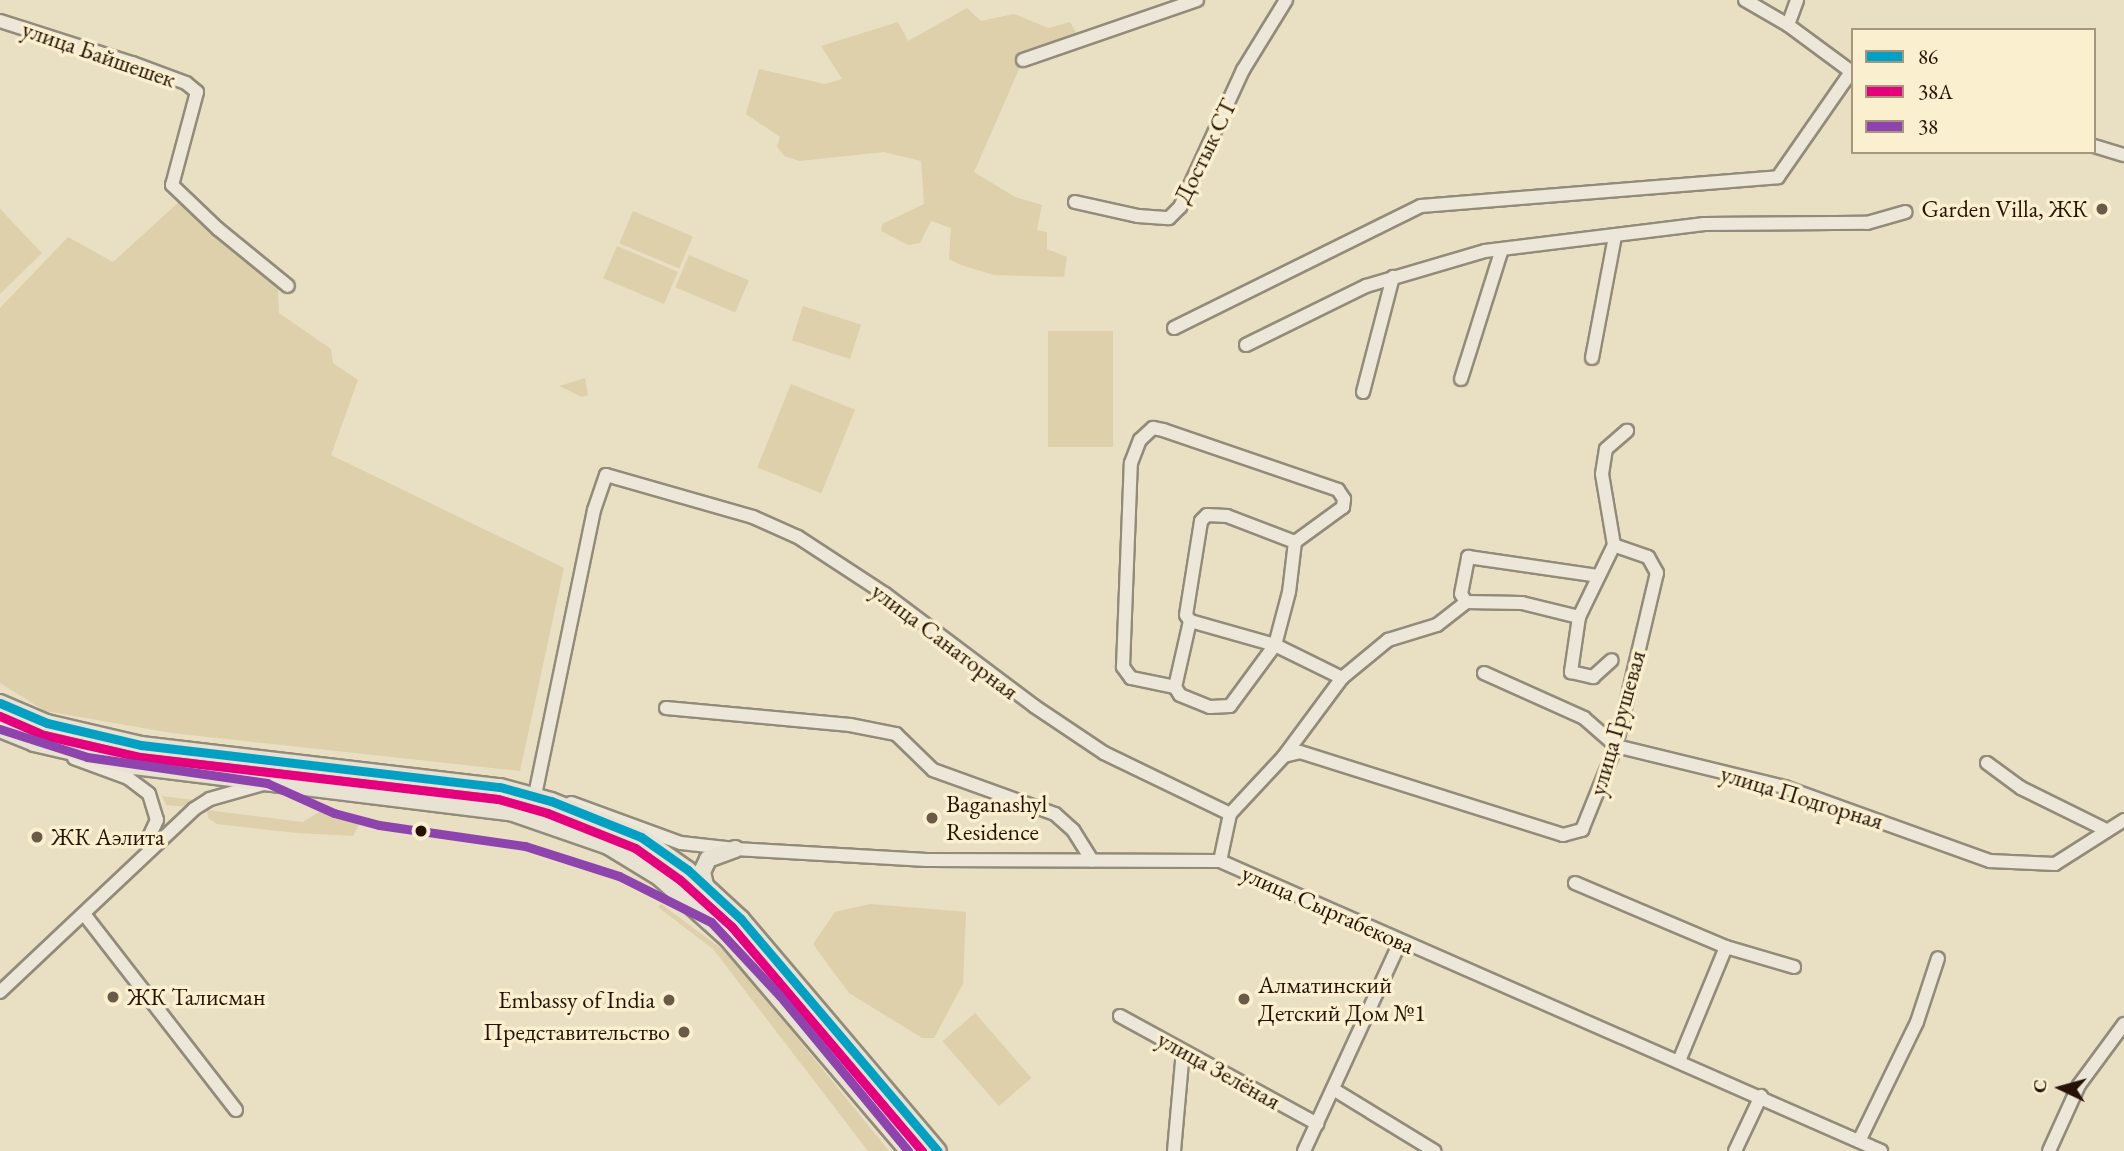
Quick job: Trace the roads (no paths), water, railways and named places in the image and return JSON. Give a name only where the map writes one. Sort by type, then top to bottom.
[{"type":"main road","points":[[0,703],[47,723],[141,745],[457,780],[535,795],[641,837],[705,886],[777,958],[938,1151]]},
{"type":"main road","points":[[0,729],[34,743],[134,766],[466,805],[555,826],[636,861],[711,922],[772,987],[908,1151]]},
{"type":"main road","points":[[705,886],[702,872],[708,859],[735,849]]},
{"type":"street","points":[[1023,60],[1197,0]]},
{"type":"street","name":"Достык СТ","points":[[1075,202],[1139,216],[1169,218],[1180,207],[1243,70],[1286,0]]},
{"type":"street","points":[[1745,0],[1788,25],[1851,72]]},
{"type":"street","points":[[1788,25],[1797,0]]},
{"type":"street","name":"улица Байшешек","points":[[0,21],[132,63],[186,83],[197,92],[172,185],[218,229],[288,286]]},
{"type":"street","points":[[1174,328],[1421,206],[1778,177],[1851,74]]},
{"type":"street","points":[[2096,147],[2124,155]]},
{"type":"street","points":[[1246,345],[1392,277],[1502,249],[1704,224],[1867,223],[1905,212]]},
{"type":"street","points":[[1592,358],[1615,236]]},
{"type":"street","points":[[1461,379],[1502,249]]},
{"type":"street","points":[[1363,391],[1392,277]]},
{"type":"street","points":[[1175,687],[1131,678],[1123,667],[1131,463],[1140,440],[1153,428],[1163,430],[1338,490],[1344,499],[1343,507],[1295,542]]},
{"type":"street","points":[[1612,660],[1593,677],[1571,672],[1579,617],[1614,545],[1602,474],[1606,449],[1627,430]]},
{"type":"street","name":"улица Санаторная","points":[[535,795],[594,509],[606,475],[753,517],[798,537],[885,594],[1034,706],[1104,753],[1230,814]]},
{"type":"street","points":[[1190,621],[1175,687],[1180,695],[1210,707],[1230,706],[1275,645],[1289,592],[1295,542],[1291,537],[1227,516],[1207,515],[1201,521],[1186,615],[1190,621],[1275,645],[1342,678]]},
{"type":"street","name":"улица Грушевая","points":[[1284,756],[1300,752],[1572,836],[1582,830],[1597,801],[1616,746],[1657,573],[1648,557],[1614,545]]},
{"type":"street","points":[[1466,602],[1461,594],[1468,557],[1598,576]]},
{"type":"street","points":[[1220,860],[1230,814],[1284,756],[1342,678],[1388,640],[1437,625],[1466,602],[1522,603],[1579,617]]},
{"type":"street","name":"улица Подгорная","points":[[1484,673],[1584,718],[1616,746],[1784,787],[2005,864],[2055,864],[2104,829],[2124,820]]},
{"type":"street","points":[[666,708],[850,725],[896,734],[933,770],[1055,814],[1073,830],[1092,860]]},
{"type":"street","points":[[34,743],[128,778],[149,794],[157,820],[138,857]]},
{"type":"street","points":[[1987,763],[2021,788],[2104,829]]},
{"type":"street","points":[[0,992],[84,914],[138,857],[210,799],[267,783]]},
{"type":"street","name":"улица Сыргабекова","points":[[535,795],[602,811],[681,843],[735,849],[927,860],[1220,860],[1400,942],[1760,1096],[1881,1151]]},
{"type":"street","points":[[1575,883],[1726,947],[1794,967]]},
{"type":"street","points":[[84,914],[236,1110]]},
{"type":"street","points":[[1304,1151],[1400,942]]},
{"type":"street","points":[[1679,1061],[1726,947]]},
{"type":"street","points":[[1859,1141],[1917,1022],[1938,958]]},
{"type":"street","name":"улица Зелёная","points":[[1120,1016],[1317,1125]]},
{"type":"street","points":[[2049,1151],[2079,1085],[2124,1024]]},
{"type":"street","points":[[1174,1151],[1183,1051]]},
{"type":"street","points":[[1333,1089],[1434,1151]]},
{"type":"street","points":[[1735,1151],[1760,1096]]},
{"type":"place","name":"Garden Villa, ЖК","points":[[2102,209]]},
{"type":"place","name":"Baganashyl Residence","points":[[932,818]]},
{"type":"place","name":"ЖК Аэлита","points":[[37,837]]},
{"type":"place","name":"ЖК Талисман","points":[[113,997]]},
{"type":"place","name":"Алматинский Детский Дом №1","points":[[1244,999]]},
{"type":"place","name":"Embassy of India","points":[[669,1000]]},
{"type":"place","name":"Представительство","points":[[684,1032]]}]
